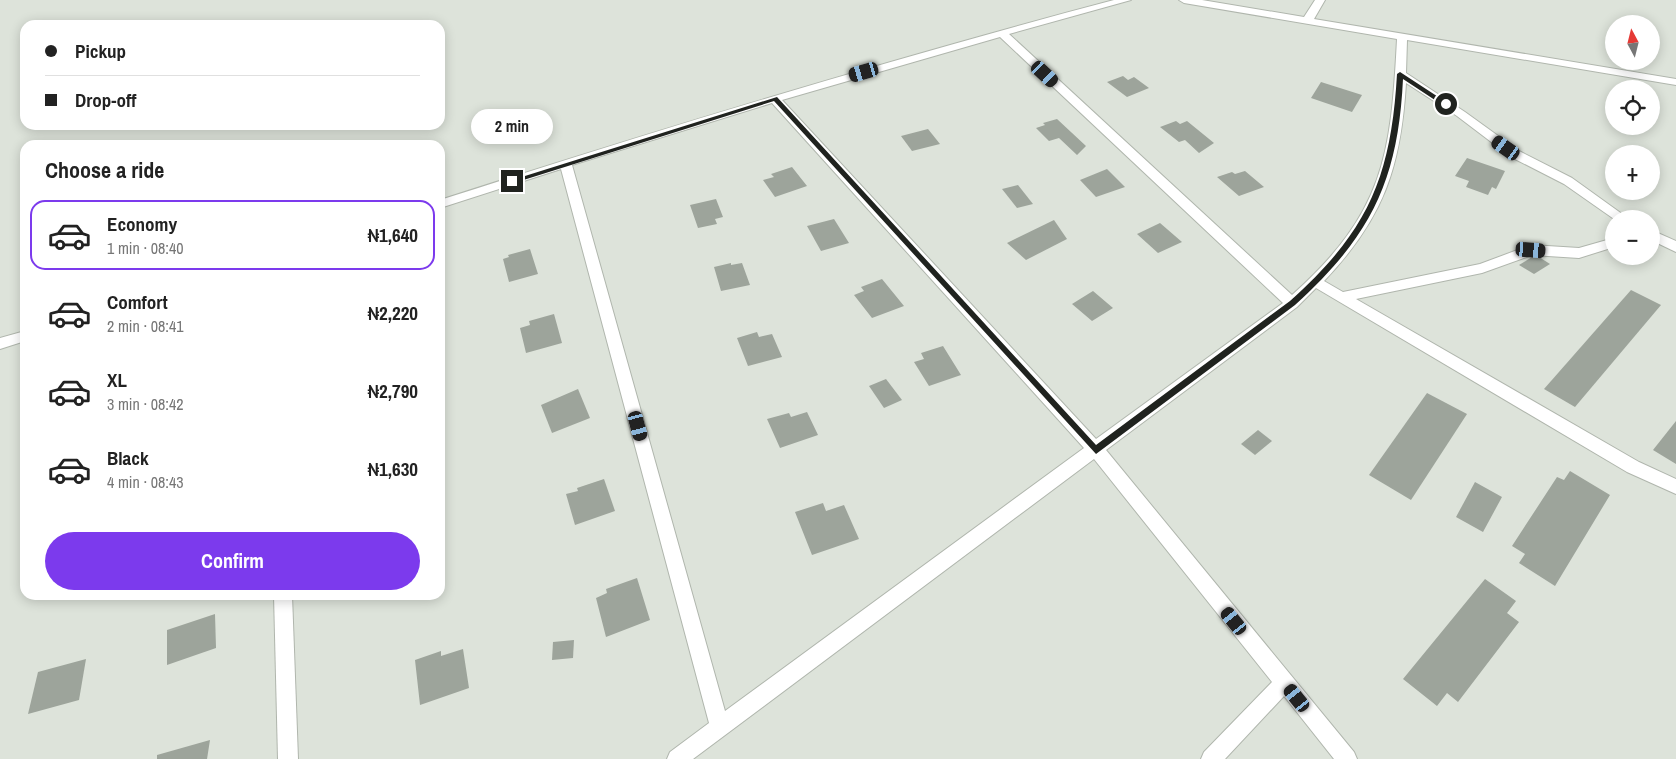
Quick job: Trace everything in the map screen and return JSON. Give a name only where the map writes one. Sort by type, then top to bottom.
[{"type":"street","points":[[445,202],[775,99],[1002,33],[1126,0]]},
{"type":"street","points":[[1184,0],[1402,38],[1676,82]]},
{"type":"street","points":[[1307,21],[1320,0]]},
{"type":"street","points":[[1002,33],[1292,303]]},
{"type":"street","points":[[677,759],[1096,450],[1292,303],[1316,282],[1355,236],[1380,190],[1388,168],[1397,115],[1402,38]]},
{"type":"street","points":[[1400,74],[1461,114],[1515,154],[1568,181],[1610,210]]},
{"type":"street","points":[[775,99],[1096,450],[1347,759]]},
{"type":"street","points":[[566,164],[720,727]]},
{"type":"street","points":[[1660,239],[1672,245]]},
{"type":"street","points":[[1341,297],[1482,268],[1531,250],[1579,253],[1605,245]]},
{"type":"street","points":[[1316,282],[1633,467],[1676,487]]},
{"type":"street","points":[[0,344],[20,338]]},
{"type":"street","points":[[283,600],[288,759]]},
{"type":"street","points":[[1211,759],[1284,683]]},
{"type":"building","points":[[1123,76],[1128,80],[1134,77],[1149,88],[1127,97],[1107,82]]},
{"type":"building","points":[[1321,82],[1362,95],[1352,112],[1311,98]]},
{"type":"building","points":[[1057,119],[1086,146],[1077,155],[1059,138],[1049,141],[1036,128],[1045,125],[1043,123]]},
{"type":"building","points":[[1176,121],[1180,124],[1187,121],[1214,143],[1199,153],[1185,140],[1179,142],[1160,127]]},
{"type":"building","points":[[928,129],[940,144],[912,151],[901,136]]},
{"type":"building","points":[[1467,158],[1505,171],[1496,189],[1492,187],[1488,195],[1466,187],[1469,181],[1455,176]]},
{"type":"building","points":[[792,167],[807,186],[775,197],[763,180],[774,177],[771,174]]},
{"type":"building","points":[[1107,169],[1125,187],[1096,197],[1080,180]]},
{"type":"building","points":[[1245,171],[1264,187],[1239,196],[1217,177],[1232,172],[1235,174]]},
{"type":"building","points":[[1018,185],[1033,204],[1017,208],[1002,189]]},
{"type":"building","points":[[716,199],[723,217],[715,219],[717,224],[698,228],[690,205]]},
{"type":"building","points":[[834,219],[849,243],[821,251],[807,226]]},
{"type":"building","points":[[1054,220],[1067,239],[1026,260],[1007,243]]},
{"type":"building","points":[[1160,223],[1182,242],[1158,253],[1137,234]]},
{"type":"building","points":[[530,249],[538,274],[509,282],[503,259],[509,257],[508,255]]},
{"type":"building","points":[[1532,257],[1539,257],[1550,264],[1534,274],[1519,265]]},
{"type":"building","points":[[731,263],[731,265],[742,263],[750,285],[721,291],[714,267]]},
{"type":"building","points":[[882,279],[904,306],[872,318],[854,295],[864,291],[861,287]]},
{"type":"building","points":[[1631,290],[1661,305],[1575,407],[1544,389]]},
{"type":"building","points":[[1093,291],[1113,308],[1092,321],[1072,304]]},
{"type":"building","points":[[554,314],[562,343],[526,353],[520,328],[530,325],[529,321]]},
{"type":"building","points":[[757,332],[759,337],[772,334],[782,357],[748,366],[737,338]]},
{"type":"building","points":[[943,346],[961,375],[929,386],[914,362],[924,359],[921,353]]},
{"type":"building","points":[[886,379],[902,400],[884,408],[869,386]]},
{"type":"building","points":[[578,389],[590,418],[552,433],[541,405]]},
{"type":"building","points":[[1427,393],[1467,414],[1411,500],[1369,475]]},
{"type":"building","points":[[807,412],[818,435],[780,448],[767,419],[789,413],[791,417]]},
{"type":"building","points":[[1676,421],[1676,464],[1653,450]]},
{"type":"building","points":[[1258,430],[1272,441],[1255,455],[1241,444]]},
{"type":"building","points":[[1570,471],[1610,495],[1555,586],[1519,563],[1525,554],[1512,546],[1557,477],[1564,480]]},
{"type":"building","points":[[604,479],[615,511],[575,525],[566,494],[578,491],[577,488]]},
{"type":"building","points":[[1475,482],[1502,497],[1483,532],[1456,517]]},
{"type":"building","points":[[823,503],[826,511],[844,505],[859,539],[812,555],[795,512]]},
{"type":"building","points":[[637,578],[650,620],[606,637],[596,598],[607,593],[606,589]]},
{"type":"building","points":[[1485,579],[1516,601],[1507,613],[1519,622],[1458,702],[1447,693],[1437,706],[1403,679]]},
{"type":"building","points":[[215,614],[216,648],[167,665],[167,630]]},
{"type":"building","points":[[574,640],[573,658],[552,660],[553,642]]},
{"type":"building","points":[[463,649],[469,688],[420,705],[415,660],[441,651],[441,656]]},
{"type":"building","points":[[86,659],[79,700],[28,714],[38,672]]},
{"type":"building","points":[[210,740],[207,759],[157,759],[157,755]]},
{"type":"route","points":[[512,181],[676,128],[775,99],[1096,450],[1292,303],[1316,282],[1355,236],[1371,211],[1388,168],[1399,106],[1400,74],[1446,104]]}]
